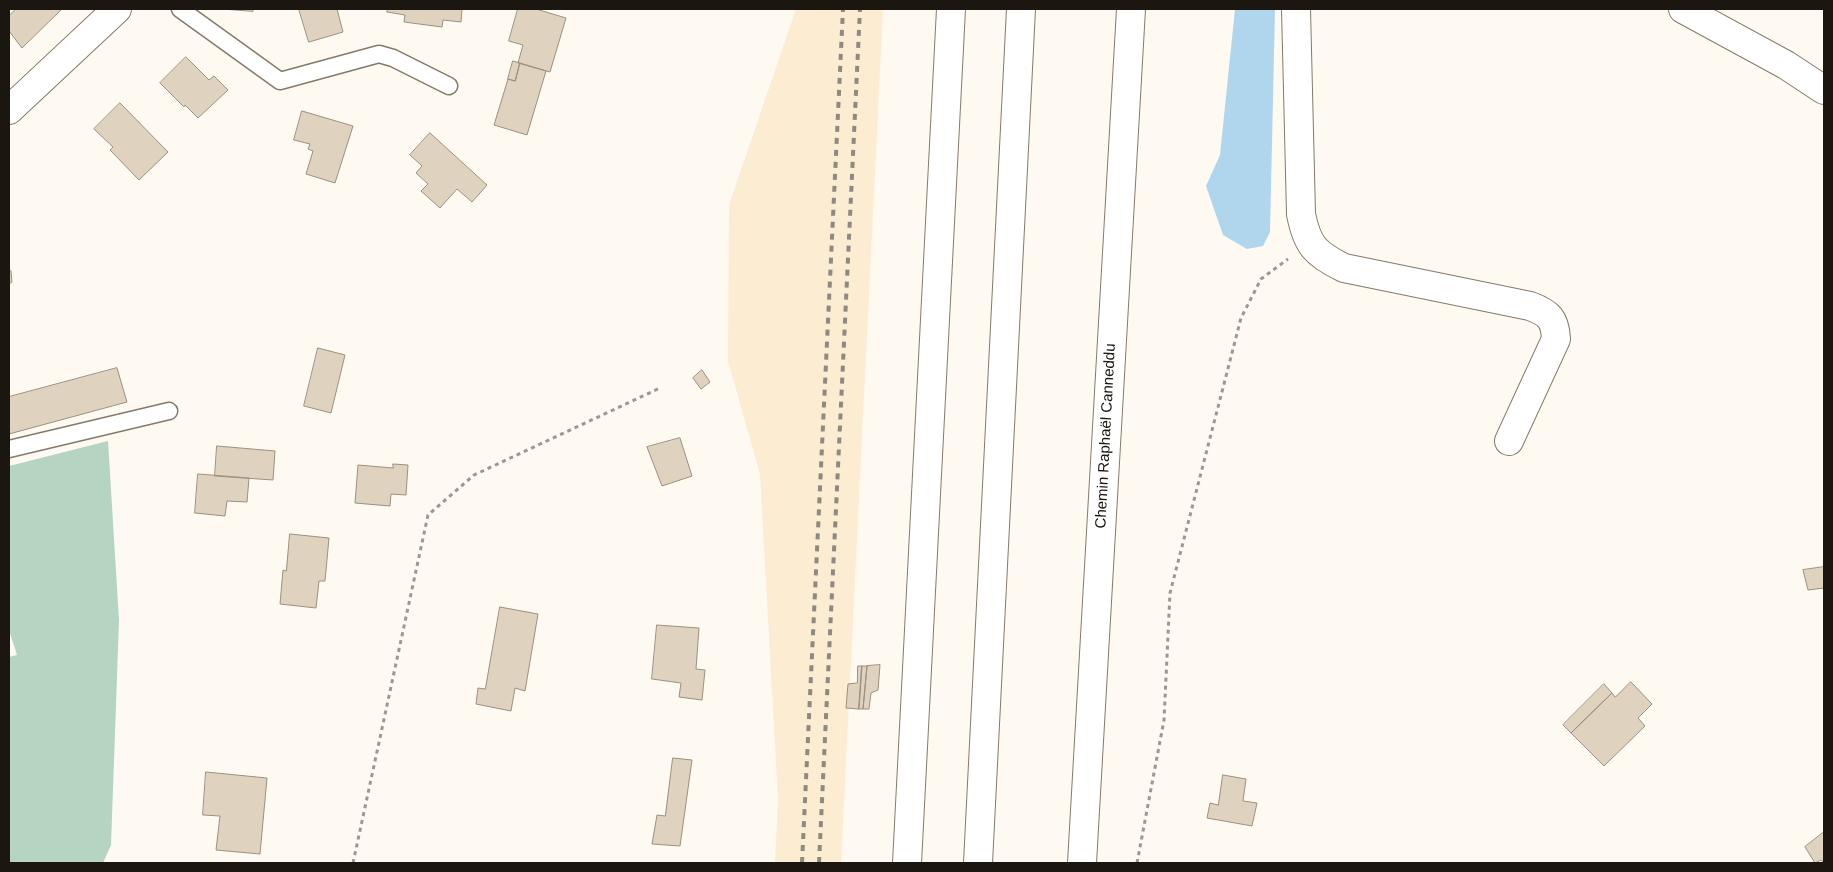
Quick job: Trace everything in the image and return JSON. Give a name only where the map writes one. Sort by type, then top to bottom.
[{"type":"main road","points":[[9,110],[116,9]]},
{"type":"main road","points":[[907,863],[951,9]]},
{"type":"main road","points":[[978,863],[1021,9]]},
{"type":"main road","name":"Chemin Raphaël Canneddu","points":[[1082,863],[1131,9]]},
{"type":"main road","points":[[1296,9],[1301,214],[1304,231],[1309,242],[1324,259],[1344,268],[1530,306],[1543,311],[1552,319],[1556,328],[1556,339],[1510,441]]},
{"type":"main road","points":[[1684,9],[1786,65],[1824,90]]},
{"type":"lane","points":[[180,9],[280,81],[379,54],[393,58],[449,86]]},
{"type":"lane","points":[[9,449],[169,411]]},
{"type":"path","points":[[1137,863],[1164,720],[1170,593],[1241,318],[1261,279],[1309,242]]},
{"type":"path","points":[[353,863],[428,515],[474,475],[660,388]]},
{"type":"shaded area","points":[[796,9],[883,9],[841,863],[775,863],[778,799],[760,474],[728,361],[729,205]]},
{"type":"green space","points":[[108,441],[119,620],[111,845],[103,863],[9,863],[9,657],[17,655],[9,630],[9,466]]},
{"type":"water","points":[[1235,9],[1275,9],[1270,232],[1263,246],[1247,249],[1223,235],[1206,186],[1220,155]]},
{"type":"building","points":[[16,9],[62,9],[22,48],[9,31],[9,16]]},
{"type":"building","points":[[223,9],[253,9],[253,11]]},
{"type":"building","points":[[299,9],[337,9],[343,32],[309,42]]},
{"type":"building","points":[[388,9],[462,9],[461,22],[443,20],[442,27],[404,22],[405,15],[387,12]]},
{"type":"building","points":[[518,9],[536,9],[566,18],[550,72],[518,63],[523,45],[509,41]]},
{"type":"building","points":[[186,57],[209,80],[214,76],[228,90],[198,118],[160,83]]},
{"type":"building","points":[[513,61],[520,63],[515,81],[508,79]]},
{"type":"building","points":[[520,63],[546,71],[527,135],[494,125],[508,79],[515,81]]},
{"type":"building","points":[[120,103],[168,152],[139,180],[110,150],[113,147],[94,129]]},
{"type":"building","points":[[302,111],[353,126],[335,183],[306,174],[313,151],[308,149],[310,144],[294,140]]},
{"type":"building","points":[[430,133],[487,185],[472,202],[457,189],[440,208],[421,191],[428,184],[416,173],[422,166],[410,155]]},
{"type":"building","points":[[11,271],[12,282],[9,284],[9,272]]},
{"type":"building","points":[[318,348],[345,355],[331,413],[304,406]]},
{"type":"building","points":[[117,368],[127,402],[9,434],[9,397]]},
{"type":"building","points":[[702,370],[710,382],[701,389],[693,378]]},
{"type":"building","points":[[680,438],[692,476],[662,486],[647,447]]},
{"type":"building","points":[[217,446],[275,451],[273,480],[215,476]]},
{"type":"building","points":[[393,464],[408,465],[406,495],[391,494],[390,506],[355,503],[358,465],[393,468]]},
{"type":"building","points":[[198,474],[249,478],[247,502],[227,501],[225,516],[195,513]]},
{"type":"building","points":[[290,534],[329,538],[325,581],[319,581],[316,608],[280,604],[283,570],[286,571]]},
{"type":"building","points":[[1824,567],[1824,588],[1808,590],[1803,570]]},
{"type":"building","points":[[500,607],[538,614],[525,691],[515,688],[511,711],[476,704],[478,688],[485,689]]},
{"type":"building","points":[[657,625],[699,628],[696,669],[705,670],[702,700],[679,697],[681,683],[652,679]]},
{"type":"building","points":[[880,665],[878,690],[871,693],[869,709],[863,709],[867,666]]},
{"type":"building","points":[[858,666],[862,666],[859,709],[846,708],[848,684],[857,683]]},
{"type":"building","points":[[862,666],[867,666],[863,709],[859,709]]},
{"type":"building","points":[[1631,682],[1652,704],[1638,718],[1645,726],[1604,766],[1571,733],[1612,693],[1615,697]]},
{"type":"building","points":[[1604,684],[1612,693],[1571,733],[1563,725]]},
{"type":"building","points":[[673,758],[692,760],[680,846],[652,844],[657,815],[665,816]]},
{"type":"building","points":[[206,772],[267,778],[260,854],[216,850],[220,816],[203,815]]},
{"type":"building","points":[[1223,775],[1246,779],[1243,801],[1257,803],[1252,826],[1207,818],[1210,803],[1218,805]]},
{"type":"building","points":[[1824,832],[1824,863],[1821,860],[1815,863],[1805,847]]},
{"type":"railway","points":[[802,863],[843,9]]},
{"type":"railway","points":[[819,863],[860,9]]}]
